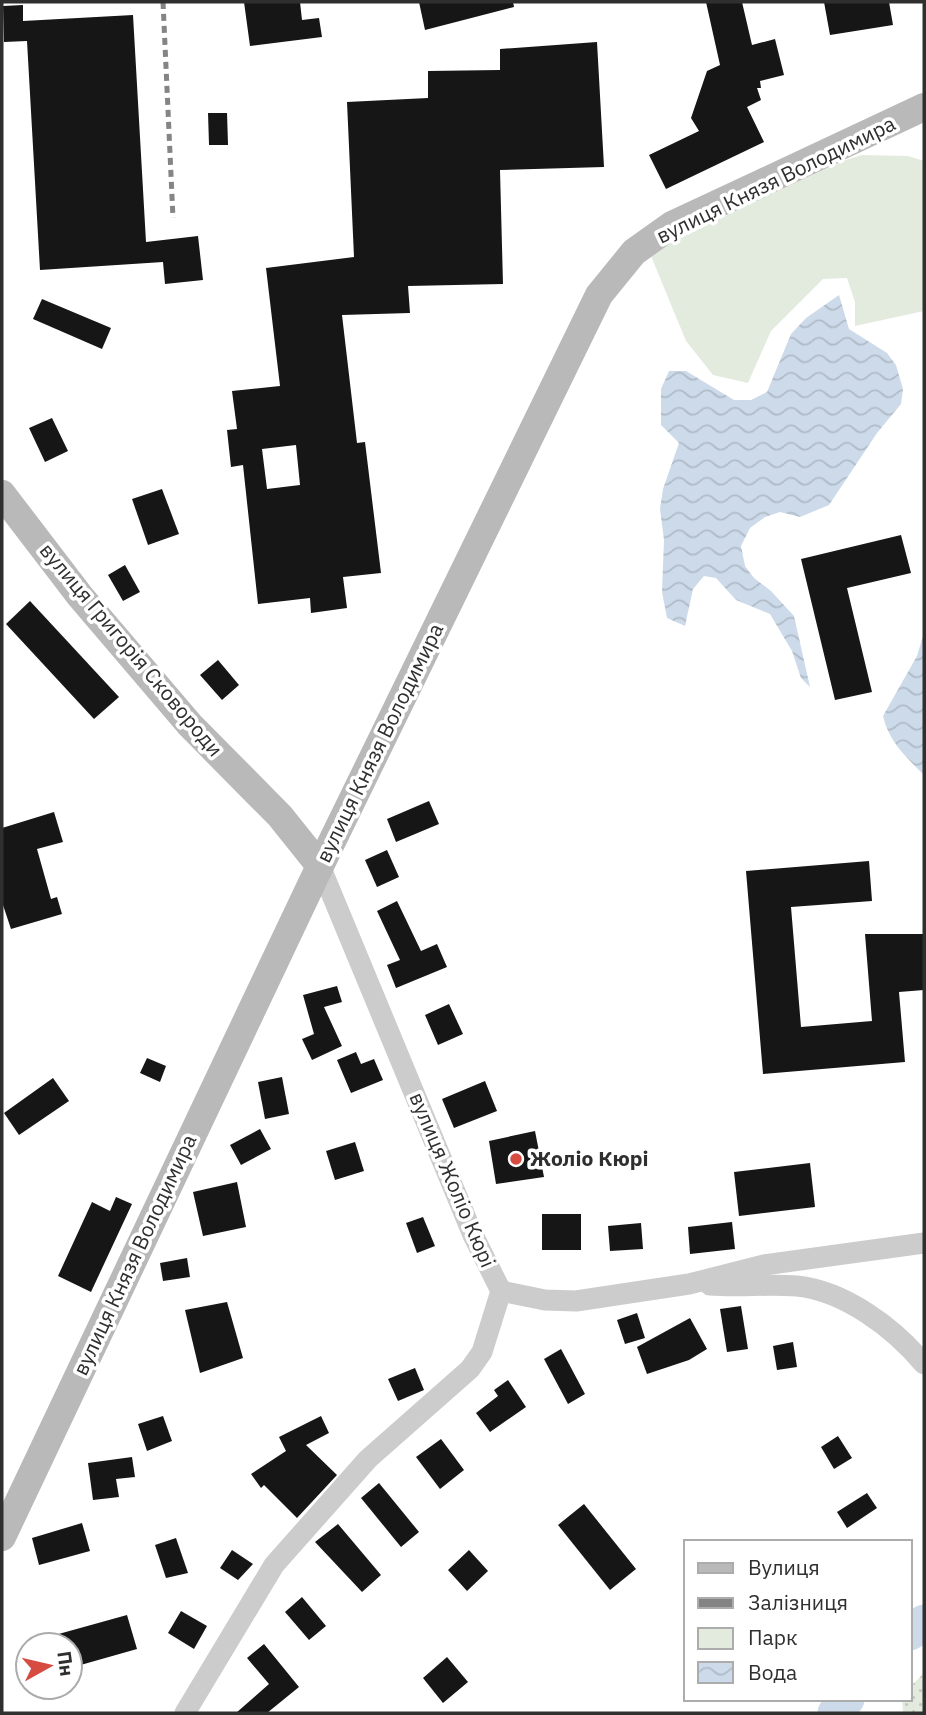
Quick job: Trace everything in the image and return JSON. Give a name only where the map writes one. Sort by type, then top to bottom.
[{"type":"main road","name":"вулиця Князя Володимира","points":[[2,1537],[320,866],[599,295],[634,251],[672,225],[924,107]]},
{"type":"main road","name":"вулиця Григорія Сковороди","points":[[2,494],[80,596],[173,705],[280,816],[320,866]]},
{"type":"street","name":"вулиця Жоліо Кюрі","points":[[320,866],[473,1235],[501,1291],[545,1300],[576,1301],[689,1284],[764,1265],[924,1243]]},
{"type":"street","points":[[689,1284],[797,1286],[825,1293],[849,1303],[887,1329],[924,1364]]},
{"type":"street","points":[[185,1713],[274,1565],[368,1459],[470,1369],[482,1352],[501,1291]]},
{"type":"green space","points":[[862,155],[908,156],[924,161],[924,311],[855,326],[855,302],[847,278],[823,279],[771,331],[748,383],[713,375],[686,341],[651,256],[672,242],[829,165]]},
{"type":"green space","points":[[924,1673],[924,1713],[903,1713],[902,1701],[912,1701],[912,1685]]},
{"type":"water","points":[[839,295],[849,329],[887,353],[896,365],[903,389],[901,404],[877,433],[829,505],[800,517],[780,512],[765,517],[750,528],[741,546],[745,566],[754,578],[771,591],[794,616],[810,687],[801,678],[792,651],[770,614],[736,600],[716,578],[704,576],[693,589],[685,626],[667,618],[662,592],[664,540],[660,509],[663,489],[679,443],[661,425],[661,389],[669,371],[686,371],[734,400],[751,400],[767,392],[791,334],[806,318]]},
{"type":"water","points":[[924,633],[924,775],[894,741],[883,716],[917,656]]},
{"type":"building","points":[[244,2],[300,2],[302,20],[319,18],[322,37],[250,46]]},
{"type":"building","points":[[419,2],[513,2],[514,7],[425,30]]},
{"type":"building","points":[[706,2],[742,2],[752,45],[775,39],[784,75],[760,81],[761,88],[757,88],[761,100],[747,107],[764,142],[666,189],[649,155],[699,131],[691,118],[707,71],[720,65]]},
{"type":"building","points":[[824,2],[889,2],[893,25],[830,35]]},
{"type":"building","points":[[23,5],[23,21],[133,15],[146,242],[198,236],[203,280],[165,284],[163,262],[40,270],[27,41],[4,42],[3,6]]},
{"type":"building","points":[[597,42],[604,167],[500,170],[503,284],[408,286],[410,313],[342,315],[357,443],[365,442],[381,573],[343,577],[347,608],[311,613],[310,598],[258,604],[243,465],[231,467],[227,430],[237,429],[232,391],[280,386],[266,268],[354,257],[347,102],[428,98],[428,71],[500,70],[500,49]],"holes":[[[296,445],[300,485],[267,489],[262,449]]]},
{"type":"building","points":[[208,113],[227,113],[228,145],[209,145]]},
{"type":"building","points":[[42,299],[111,328],[102,349],[33,319]]},
{"type":"building","points":[[52,418],[68,451],[45,462],[29,428]]},
{"type":"building","points":[[162,489],[179,534],[148,545],[132,499]]},
{"type":"building","points":[[901,535],[911,573],[847,588],[872,692],[835,700],[801,559]]},
{"type":"building","points":[[125,565],[140,592],[123,601],[108,575]]},
{"type":"building","points":[[30,601],[119,697],[94,719],[6,624]]},
{"type":"building","points":[[218,660],[239,685],[222,700],[200,675]]},
{"type":"building","points":[[429,801],[439,824],[396,842],[387,819]]},
{"type":"building","points":[[54,812],[63,842],[37,849],[51,899],[57,897],[62,914],[11,929],[2,902],[2,828]]},
{"type":"building","points":[[387,850],[399,877],[377,887],[365,860]]},
{"type":"building","points":[[869,861],[872,901],[791,907],[801,1027],[872,1021],[865,934],[924,934],[924,990],[899,992],[905,1062],[763,1074],[746,871]]},
{"type":"building","points":[[397,901],[421,951],[437,944],[447,967],[396,988],[387,965],[400,960],[377,911]]},
{"type":"building","points":[[337,986],[342,1002],[324,1007],[342,1046],[312,1060],[302,1039],[314,1034],[303,995]]},
{"type":"building","points":[[449,1004],[463,1034],[438,1045],[425,1015]]},
{"type":"building","points":[[356,1052],[361,1064],[374,1059],[383,1080],[351,1093],[337,1060]]},
{"type":"building","points":[[147,1058],[166,1066],[160,1082],[140,1073]]},
{"type":"building","points":[[282,1077],[289,1114],[265,1119],[258,1082]]},
{"type":"building","points":[[53,1078],[69,1101],[19,1135],[4,1113]]},
{"type":"building","points":[[485,1081],[497,1111],[454,1128],[442,1099]]},
{"type":"building","points":[[260,1129],[271,1149],[241,1165],[230,1145]]},
{"type":"building","name":"Жоліо Кюрі","points":[[535,1131],[544,1177],[496,1184],[489,1141]]},
{"type":"building","points":[[355,1142],[364,1171],[335,1180],[326,1151]]},
{"type":"building","points":[[810,1163],[815,1207],[739,1216],[734,1172]]},
{"type":"building","points":[[237,1182],[246,1227],[203,1236],[193,1192]]},
{"type":"building","points":[[116,1197],[132,1204],[91,1292],[58,1276],[92,1202],[110,1211]]},
{"type":"building","points":[[542,1214],[581,1214],[581,1250],[542,1250]]},
{"type":"building","points":[[423,1217],[435,1246],[417,1253],[406,1223]]},
{"type":"building","points":[[732,1222],[735,1249],[690,1254],[688,1227]]},
{"type":"building","points":[[641,1223],[643,1249],[610,1251],[608,1226]]},
{"type":"building","points":[[187,1258],[190,1277],[163,1281],[160,1263]]},
{"type":"building","points":[[227,1302],[243,1358],[200,1373],[185,1310]]},
{"type":"building","points":[[741,1306],[748,1349],[727,1352],[720,1309]]},
{"type":"building","points":[[637,1313],[645,1338],[625,1344],[617,1320]]},
{"type":"building","points":[[690,1318],[707,1349],[689,1360],[647,1374],[637,1347]]},
{"type":"building","points":[[793,1342],[797,1367],[777,1370],[773,1346]]},
{"type":"building","points":[[561,1349],[585,1394],[568,1404],[544,1359]]},
{"type":"building","points":[[415,1368],[424,1390],[398,1401],[388,1379]]},
{"type":"building","points":[[508,1380],[526,1407],[490,1432],[476,1413],[498,1396],[494,1390]]},
{"type":"building","points":[[163,1416],[172,1441],[147,1451],[138,1424]]},
{"type":"building","points":[[321,1416],[329,1433],[306,1445],[337,1475],[297,1518],[264,1485],[261,1488],[251,1474],[286,1451],[279,1437]]},
{"type":"building","points":[[838,1436],[852,1458],[834,1469],[821,1447]]},
{"type":"building","points":[[441,1439],[464,1470],[440,1489],[416,1457]]},
{"type":"building","points":[[132,1457],[135,1477],[116,1479],[119,1497],[93,1500],[88,1463]]},
{"type":"building","points":[[379,1483],[419,1532],[401,1547],[361,1498]]},
{"type":"building","points":[[867,1493],[877,1508],[847,1528],[837,1512]]},
{"type":"building","points":[[584,1504],[636,1569],[610,1590],[558,1525]]},
{"type":"building","points":[[82,1523],[90,1551],[39,1565],[32,1538]]},
{"type":"building","points":[[338,1524],[381,1575],[362,1592],[315,1542]]},
{"type":"building","points":[[176,1538],[188,1573],[166,1578],[155,1545]]},
{"type":"building","points":[[232,1550],[253,1564],[238,1580],[220,1568]]},
{"type":"building","points":[[469,1550],[488,1571],[467,1591],[448,1570]]},
{"type":"building","points":[[302,1597],[326,1626],[309,1640],[285,1612]]},
{"type":"building","points":[[181,1611],[207,1626],[194,1649],[168,1633]]},
{"type":"building","points":[[127,1615],[137,1649],[84,1664],[84,1631],[69,1631]]},
{"type":"building","points":[[264,1644],[299,1687],[267,1713],[236,1713],[269,1684],[247,1658]]},
{"type":"building","points":[[447,1657],[468,1682],[443,1703],[423,1678]]},
{"type":"waterway","points":[[912,1631],[924,1622]]},
{"type":"waterway","points":[[835,1713],[845,1701]]},
{"type":"railway","points":[[163,2],[173,218]]},
{"type":"place","name":"Жоліо Кюрі","points":[[516,1159]]}]
